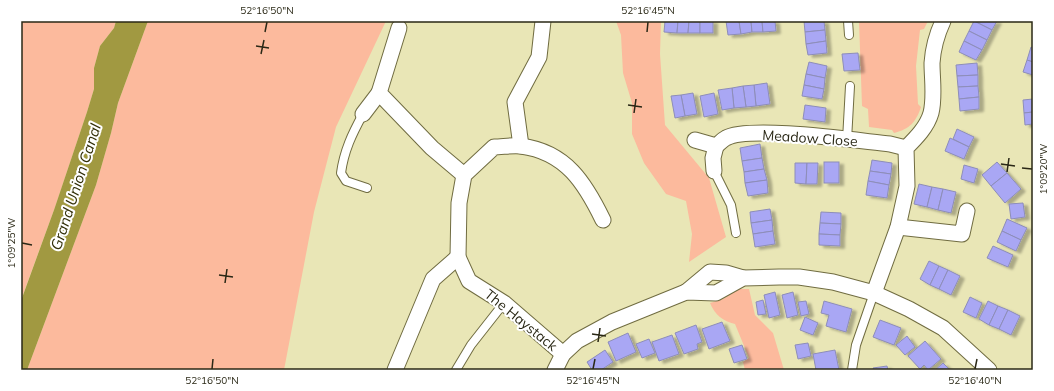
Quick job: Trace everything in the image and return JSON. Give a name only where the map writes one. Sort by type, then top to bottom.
[{"type":"street","points":[[521,146],[516,102],[539,57],[543,21]]},
{"type":"street","points":[[874,293],[898,228],[907,186],[906,148],[919,135],[931,114],[933,92],[932,62],[936,36],[944,21]]},
{"type":"street","points":[[363,114],[380,93],[401,24]]},
{"type":"street","points":[[380,93],[432,148],[464,175],[494,147],[521,146],[548,154],[573,170],[591,195],[603,220]]},
{"type":"street","name":"Meadow Close","points":[[716,146],[726,138],[741,134],[787,134],[890,144],[906,148]]},
{"type":"street","points":[[695,140],[716,146],[713,158],[714,171]]},
{"type":"street","name":"The Haystack","points":[[464,175],[459,203],[458,257],[469,281],[504,304],[563,354]]},
{"type":"street","points":[[898,228],[962,234],[967,211]]},
{"type":"street","points":[[395,370],[433,279],[458,257]]},
{"type":"street","points":[[555,370],[563,354],[577,341],[612,322],[686,292],[710,272],[726,273],[743,278],[799,277],[833,282],[874,293],[910,309],[943,328],[989,370]]},
{"type":"street","points":[[686,292],[716,294],[743,278]]},
{"type":"lane","points":[[848,21],[849,35]]},
{"type":"lane","points":[[847,140],[850,86]]},
{"type":"lane","points":[[363,114],[351,135],[344,154],[341,173],[346,181],[367,188]]},
{"type":"lane","points":[[714,171],[731,205],[736,233]]},
{"type":"lane","points":[[852,370],[856,345],[874,293]]},
{"type":"lane","points":[[456,370],[471,345],[504,304]]},
{"type":"shaded area","points":[[21,21],[116,21],[114,28],[100,46],[94,68],[94,89],[87,112],[54,210],[21,300]]},
{"type":"shaded area","points":[[148,21],[386,21],[336,127],[314,212],[284,370],[27,370],[96,185],[118,103]]},
{"type":"shaded area","points":[[616,21],[661,21],[660,54],[665,125],[709,178],[726,237],[689,262],[692,234],[686,201],[666,194],[644,163],[632,134],[632,103],[623,73],[621,35]]},
{"type":"shaded area","points":[[859,21],[928,21],[924,29],[920,30],[916,66],[918,104],[921,107],[912,124],[900,131],[894,133],[892,130],[869,127],[868,109],[862,106]]},
{"type":"shaded area","points":[[739,289],[749,289],[755,315],[773,333],[784,370],[745,370],[743,362],[749,358],[735,324],[720,317],[714,311],[710,303],[723,299]]},
{"type":"water","name":"Grand Union Canal","points":[[116,21],[148,21],[118,103],[96,185],[27,370],[21,370],[22,298],[87,112],[94,89],[94,68],[100,46],[114,28]]},
{"type":"building","points":[[665,21],[678,21],[677,33],[664,32]]},
{"type":"building","points":[[678,21],[689,21],[688,33],[677,33]]},
{"type":"building","points":[[689,21],[700,21],[700,33],[688,33]]},
{"type":"building","points":[[700,21],[713,21],[713,33],[700,33]]},
{"type":"building","points":[[726,21],[739,21],[741,34],[728,35]]},
{"type":"building","points":[[739,21],[751,21],[752,32],[741,34]]},
{"type":"building","points":[[751,21],[762,21],[763,32],[752,32]]},
{"type":"building","points":[[762,21],[775,21],[776,31],[763,32]]},
{"type":"building","points":[[804,21],[824,21],[825,30],[805,32]]},
{"type":"building","points":[[974,21],[997,21],[992,30]]},
{"type":"building","points":[[974,21],[992,30],[987,40],[969,31]]},
{"type":"building","points":[[825,30],[826,41],[806,44],[805,32]]},
{"type":"building","points":[[969,31],[987,40],[982,50],[964,41]]},
{"type":"building","points":[[826,41],[827,53],[808,55],[806,44]]},
{"type":"building","points":[[964,41],[982,50],[976,60],[959,52]]},
{"type":"building","points":[[1031,47],[1033,48],[1033,62],[1027,60]]},
{"type":"building","points":[[858,53],[860,70],[844,71],[842,54]]},
{"type":"building","points":[[1027,60],[1033,62],[1033,75],[1023,72]]},
{"type":"building","points":[[809,62],[827,66],[825,78],[806,74]]},
{"type":"building","points":[[977,63],[978,75],[957,76],[956,65]]},
{"type":"building","points":[[806,74],[825,78],[824,89],[804,85]]},
{"type":"building","points":[[978,75],[978,86],[958,87],[957,76]]},
{"type":"building","points":[[767,83],[770,104],[756,106],[754,85]]},
{"type":"building","points":[[754,85],[756,106],[746,107],[743,86]]},
{"type":"building","points":[[804,85],[824,89],[822,99],[802,96]]},
{"type":"building","points":[[743,86],[746,107],[734,108],[732,88]]},
{"type":"building","points":[[978,86],[979,97],[959,99],[958,87]]},
{"type":"building","points":[[732,88],[734,108],[722,110],[718,90]]},
{"type":"building","points":[[693,93],[697,114],[685,116],[681,95]]},
{"type":"building","points":[[714,93],[718,114],[704,117],[700,96]]},
{"type":"building","points":[[681,95],[685,116],[675,118],[671,96]]},
{"type":"building","points":[[979,97],[979,109],[960,111],[959,99]]},
{"type":"building","points":[[1033,99],[1033,112],[1024,113],[1023,100]]},
{"type":"building","points":[[805,105],[826,108],[825,122],[803,119]]},
{"type":"building","points":[[1033,112],[1033,124],[1025,125],[1024,113]]},
{"type":"building","points":[[957,129],[974,137],[969,147],[953,139]]},
{"type":"building","points":[[950,138],[969,147],[964,159],[945,151]]},
{"type":"building","points":[[760,144],[762,158],[742,161],[740,148]]},
{"type":"building","points":[[762,158],[764,169],[744,172],[742,161]]},
{"type":"building","points":[[872,160],[892,163],[891,174],[870,171]]},
{"type":"building","points":[[824,162],[839,162],[839,183],[824,183]]},
{"type":"building","points":[[997,162],[1007,173],[991,186],[982,175]]},
{"type":"building","points":[[795,163],[807,163],[806,184],[795,183]]},
{"type":"building","points":[[807,163],[818,163],[817,184],[806,184]]},
{"type":"building","points":[[964,165],[978,169],[974,183],[961,179]]},
{"type":"building","points":[[764,169],[767,180],[745,183],[744,172]]},
{"type":"building","points":[[870,171],[891,174],[889,185],[868,181]]},
{"type":"building","points":[[1007,173],[1021,189],[1005,203],[991,186]]},
{"type":"building","points":[[767,180],[768,193],[748,196],[745,183]]},
{"type":"building","points":[[868,181],[889,185],[887,198],[866,195]]},
{"type":"building","points":[[919,184],[932,187],[927,207],[914,204]]},
{"type":"building","points":[[932,187],[943,189],[938,210],[927,207]]},
{"type":"building","points":[[943,189],[956,192],[951,213],[938,210]]},
{"type":"building","points":[[1023,203],[1025,217],[1011,219],[1009,204]]},
{"type":"building","points":[[770,209],[772,220],[751,223],[750,212]]},
{"type":"building","points":[[821,212],[841,213],[841,224],[820,223]]},
{"type":"building","points":[[1007,219],[1027,228],[1021,240],[1002,231]]},
{"type":"building","points":[[772,220],[773,231],[753,234],[751,223]]},
{"type":"building","points":[[820,223],[841,224],[840,235],[819,234]]},
{"type":"building","points":[[773,231],[775,244],[755,247],[753,234]]},
{"type":"building","points":[[1002,231],[1021,240],[1016,251],[997,242]]},
{"type":"building","points":[[819,234],[840,235],[840,246],[819,245]]},
{"type":"building","points":[[993,246],[1013,255],[1008,267],[987,258]]},
{"type":"building","points":[[929,261],[939,266],[930,285],[920,279]]},
{"type":"building","points":[[939,266],[948,270],[939,289],[930,285]]},
{"type":"building","points":[[948,270],[960,276],[951,295],[939,289]]},
{"type":"building","points":[[775,292],[780,315],[769,318],[764,295]]},
{"type":"building","points":[[793,292],[798,315],[787,318],[782,295]]},
{"type":"building","points":[[970,297],[982,303],[976,318],[963,312]]},
{"type":"building","points":[[763,300],[766,314],[758,315],[756,302]]},
{"type":"building","points":[[806,301],[809,314],[801,316],[798,302]]},
{"type":"building","points":[[824,301],[852,309],[846,332],[826,326],[829,315],[821,313]]},
{"type":"building","points":[[988,301],[998,306],[989,325],[979,319]]},
{"type":"building","points":[[998,306],[1008,310],[999,329],[989,325]]},
{"type":"building","points":[[1008,310],[1020,316],[1011,335],[999,329]]},
{"type":"building","points":[[805,317],[818,323],[813,335],[800,330]]},
{"type":"building","points":[[880,320],[901,328],[894,345],[873,337]]},
{"type":"building","points":[[722,322],[730,341],[709,349],[702,329]]},
{"type":"building","points":[[696,325],[702,342],[697,344],[698,349],[684,354],[675,333]]},
{"type":"building","points":[[628,333],[636,352],[616,361],[608,342]]},
{"type":"building","points":[[672,335],[679,354],[659,361],[652,342]]},
{"type":"building","points":[[907,336],[915,347],[905,355],[896,345]]},
{"type":"building","points":[[649,339],[655,353],[642,358],[636,344]]},
{"type":"building","points":[[925,341],[941,359],[928,370],[924,365],[920,369],[908,356]]},
{"type":"building","points":[[808,343],[811,356],[798,359],[795,345]]},
{"type":"building","points":[[742,345],[747,359],[734,363],[729,349]]},
{"type":"building","points":[[605,350],[613,362],[601,370],[592,370],[587,362]]},
{"type":"building","points":[[835,350],[839,370],[816,370],[813,354]]},
{"type":"building","points":[[943,363],[950,370],[935,370]]},
{"type":"building","points":[[887,366],[888,370],[874,370],[873,368]]}]
